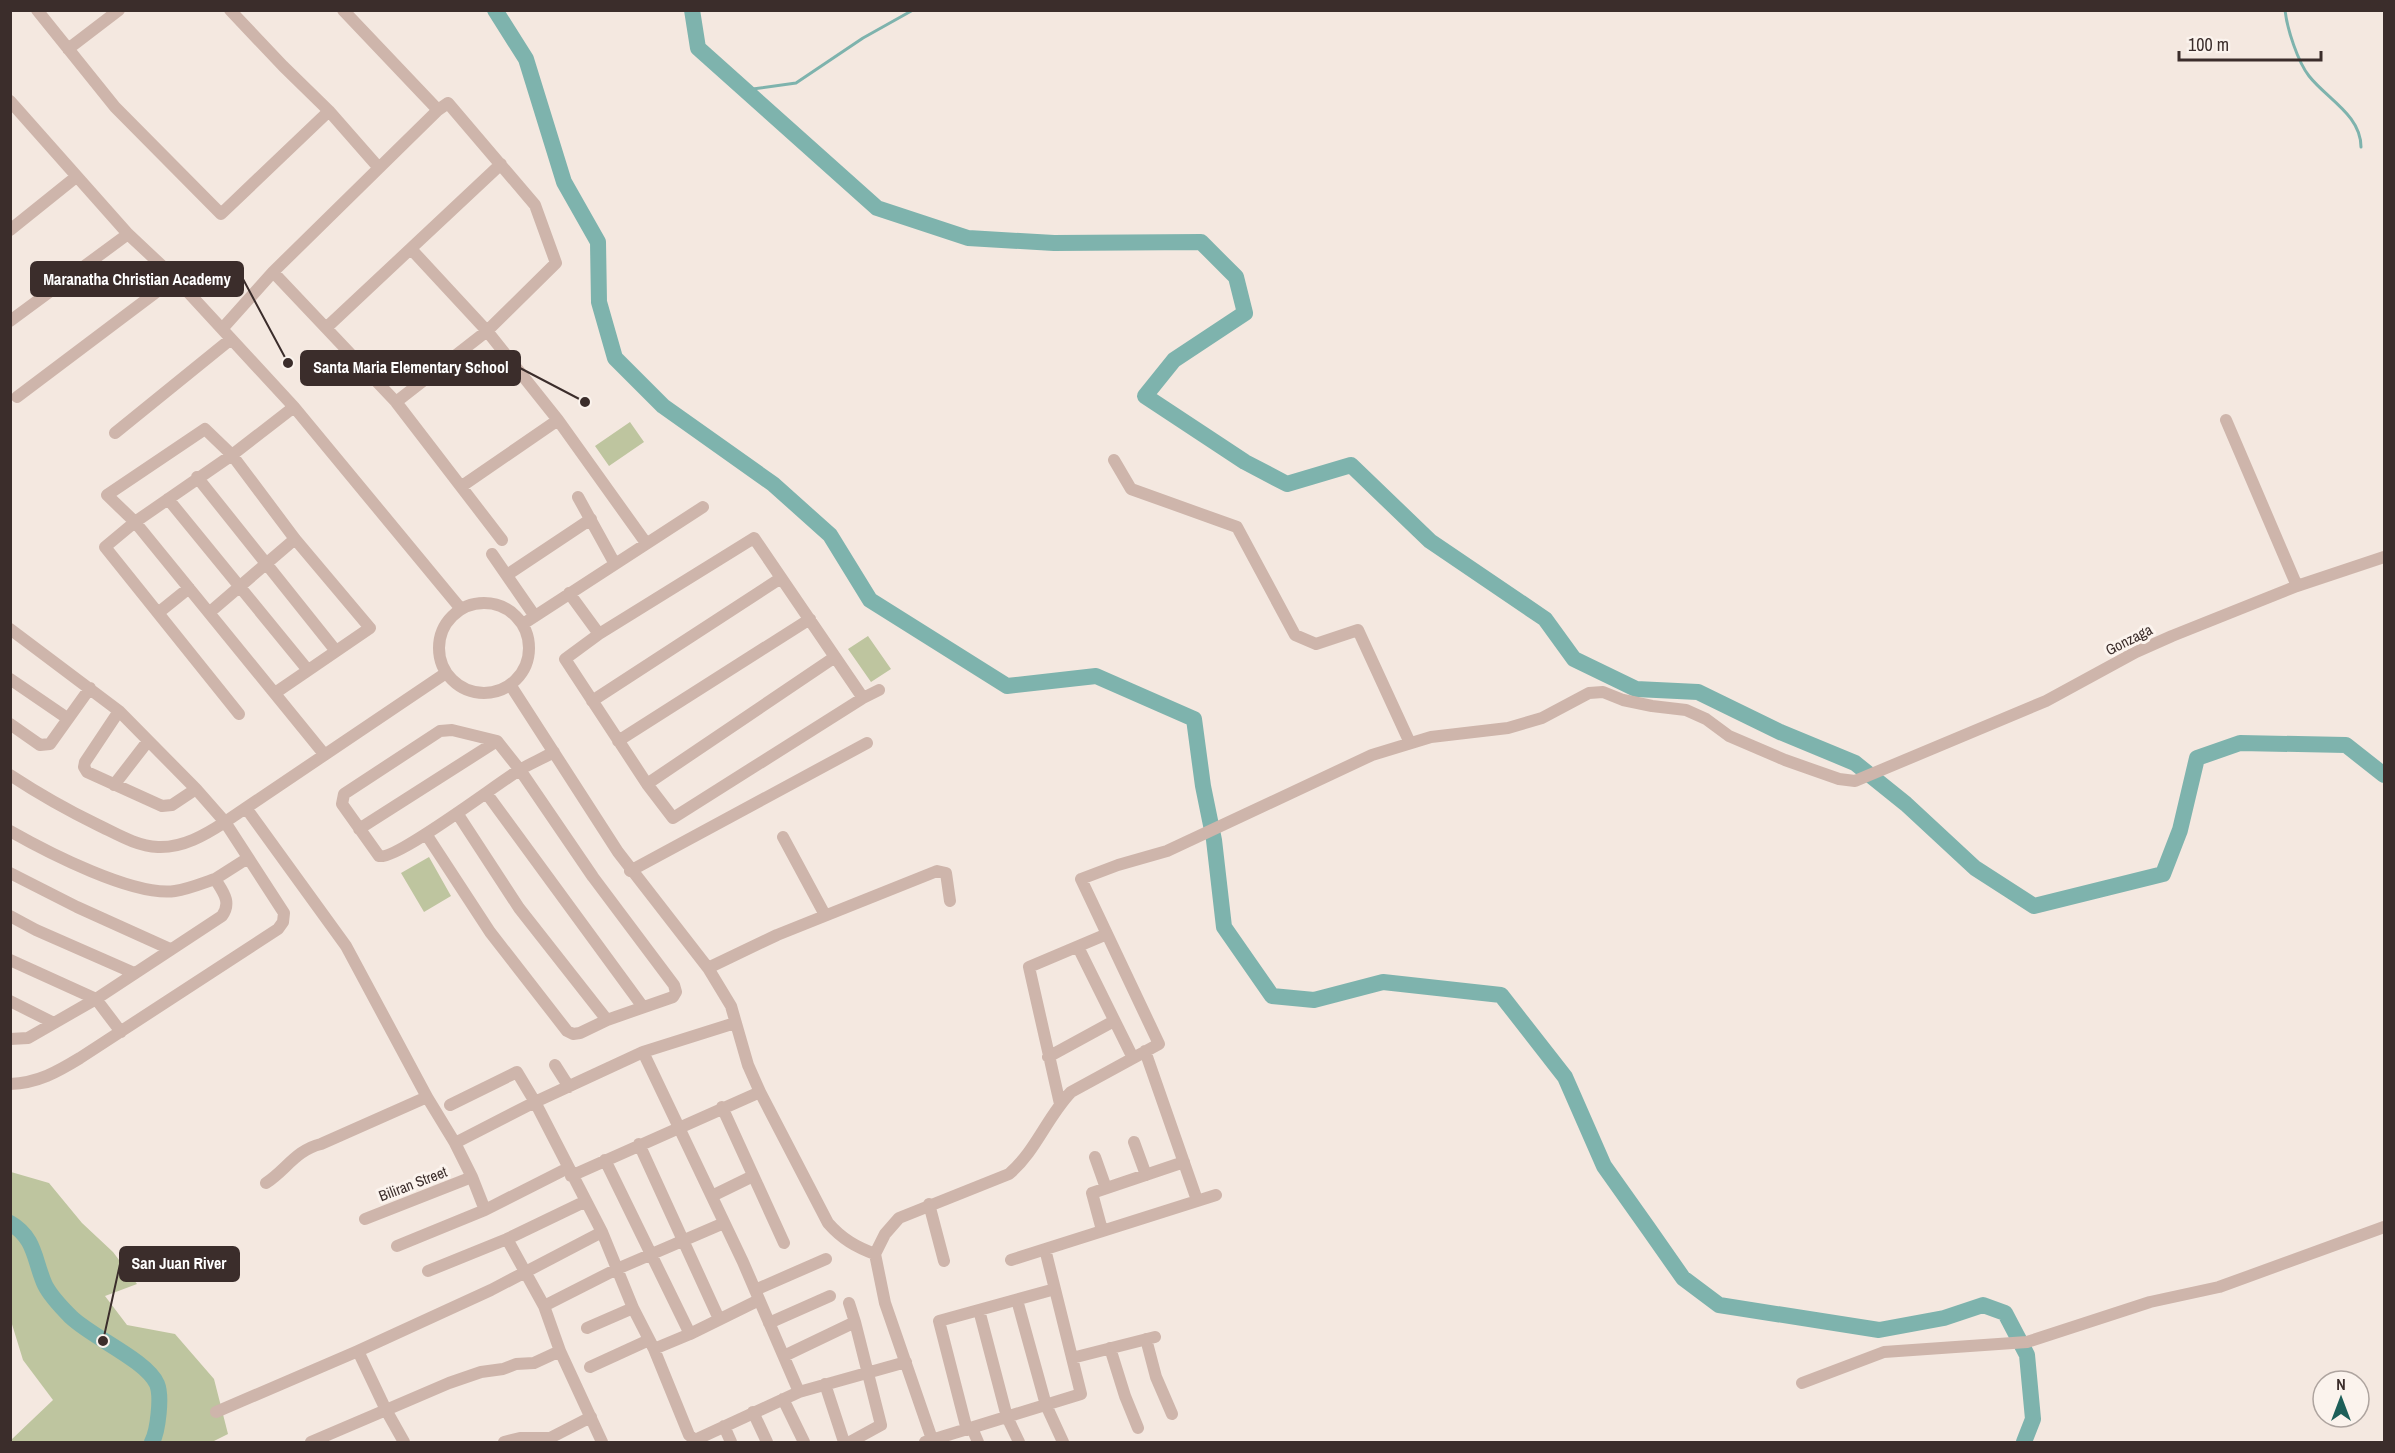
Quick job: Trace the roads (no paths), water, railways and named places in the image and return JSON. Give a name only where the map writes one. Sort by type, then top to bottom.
[{"type":"street","points":[[37,10],[115,107],[221,214],[329,111]]},
{"type":"street","points":[[68,49],[119,10]]},
{"type":"street","points":[[230,10],[329,111],[380,168]]},
{"type":"street","points":[[343,10],[438,110]]},
{"type":"street","points":[[10,101],[128,234],[175,278],[294,407],[461,609]]},
{"type":"street","points":[[222,329],[273,272],[438,110],[448,103],[535,206],[556,263],[487,331],[396,402]]},
{"type":"street","points":[[326,328],[501,164]]},
{"type":"street","points":[[10,230],[76,177]]},
{"type":"street","points":[[10,321],[128,234]]},
{"type":"street","points":[[411,249],[487,331],[558,420],[646,543]]},
{"type":"street","points":[[273,272],[396,402],[502,540]]},
{"type":"street","points":[[17,397],[175,278]]},
{"type":"street","points":[[115,433],[231,339]]},
{"type":"street","points":[[239,714],[105,547],[135,522],[294,407]]},
{"type":"street","points":[[462,486],[558,420]]},
{"type":"street","points":[[2226,420],[2297,586]]},
{"type":"street","points":[[275,693],[370,628],[295,538],[232,454],[205,429],[107,495],[135,522],[324,754]]},
{"type":"street","points":[[1045,1248],[1081,1394],[929,1441],[906,1362],[885,1303],[875,1254],[885,1234],[899,1218],[929,1204],[1009,1174],[1021,1164],[1060,1104],[1071,1092],[1159,1044],[1081,879],[1118,865],[1167,851],[1372,755],[1410,743],[1358,630],[1316,644],[1294,635],[1237,527],[1131,489],[1114,460]]},
{"type":"street","points":[[197,477],[336,651]]},
{"type":"street","points":[[578,497],[615,564]]},
{"type":"street","points":[[168,500],[307,669]]},
{"type":"street","points":[[523,624],[703,507]]},
{"type":"street","points":[[507,575],[591,519]]},
{"type":"street","points":[[210,612],[295,538]]},
{"type":"street","points":[[863,698],[754,538],[599,634],[565,659],[646,784],[673,818],[879,690]]},
{"type":"street","points":[[492,554],[534,615]]},
{"type":"street","name":"Gonzaga","points":[[1410,743],[1431,737],[1508,728],[1542,718],[1589,693],[1603,692],[1652,706],[1686,710],[1706,719],[1729,736],[1785,760],[1839,780],[1856,781],[2046,701],[2145,648],[2297,586],[2385,557]]},
{"type":"street","points":[[592,701],[782,578]]},
{"type":"street","points":[[158,613],[189,588]]},
{"type":"street","points":[[569,593],[599,634]]},
{"type":"street","points":[[491,603],[509,610],[523,624],[529,639],[529,657],[522,673],[511,686],[495,692],[481,693],[466,690],[446,673],[441,661],[440,638],[448,621],[461,609],[475,604],[491,603]]},
{"type":"street","points":[[618,741],[810,620]]},
{"type":"street","points":[[10,629],[119,711],[196,789],[225,822],[280,904],[284,914],[283,922],[278,929],[121,1032],[53,1074],[34,1081],[10,1084]]},
{"type":"street","points":[[646,784],[835,657]]},
{"type":"street","points":[[10,775],[65,810],[118,835],[147,845],[164,847],[203,836],[446,673]]},
{"type":"street","points":[[10,679],[67,718]]},
{"type":"street","points":[[511,686],[630,871],[708,968],[731,1006],[748,1065],[760,1092],[828,1223],[838,1235],[875,1254]]},
{"type":"street","points":[[10,724],[40,745],[50,744],[90,688]]},
{"type":"street","points":[[119,711],[85,762],[84,767],[87,772],[162,806],[172,805],[196,789]]},
{"type":"street","points":[[426,834],[490,932],[567,1031],[580,1034],[607,1020],[673,997],[676,992],[674,985],[593,877],[520,770],[497,741],[452,730],[440,731],[344,794],[342,804],[382,857],[387,857],[426,834],[520,770],[554,752]]},
{"type":"street","points":[[114,785],[148,741]]},
{"type":"street","points":[[359,829],[497,741]]},
{"type":"street","points":[[630,871],[867,743]]},
{"type":"street","points":[[487,794],[643,1007]]},
{"type":"street","points":[[246,808],[346,946],[427,1098],[455,1143],[485,1210]]},
{"type":"street","points":[[457,813],[519,908],[607,1020]]},
{"type":"street","points":[[11,833],[112,880],[135,886],[174,891],[215,879],[248,858]]},
{"type":"street","points":[[783,837],[825,915]]},
{"type":"street","points":[[708,968],[825,915],[937,871],[945,873],[950,901]]},
{"type":"street","points":[[10,873],[77,907],[170,949]]},
{"type":"street","points":[[10,1039],[28,1038],[96,999],[222,916],[227,909],[227,900],[215,879]]},
{"type":"street","points":[[10,916],[36,930],[134,973]]},
{"type":"street","points":[[1060,1104],[1029,967],[1107,934]]},
{"type":"street","points":[[1078,947],[1133,1058]]},
{"type":"street","points":[[10,960],[96,999],[121,1032]]},
{"type":"street","points":[[10,1001],[54,1023]]},
{"type":"street","points":[[1048,1057],[1114,1021]]},
{"type":"street","points":[[455,1143],[535,1102],[643,1052],[735,1023]]},
{"type":"street","points":[[1145,1051],[1197,1200]]},
{"type":"street","points":[[643,1052],[712,1196],[799,1392]]},
{"type":"street","points":[[555,1065],[569,1087]]},
{"type":"street","points":[[450,1105],[517,1072],[535,1102],[602,1232],[633,1308],[652,1344],[689,1435],[695,1441],[799,1392],[867,1371],[906,1362]]},
{"type":"street","points":[[397,1245],[485,1210],[570,1172],[605,1160],[760,1092]]},
{"type":"street","points":[[266,1183],[280,1174],[290,1160],[311,1146],[321,1144],[427,1098]]},
{"type":"street","points":[[722,1107],[784,1243]]},
{"type":"street","points":[[1134,1142],[1146,1175]]},
{"type":"street","points":[[639,1144],[719,1319]]},
{"type":"street","points":[[1095,1157],[1107,1188]]},
{"type":"street","points":[[605,1160],[690,1334]]},
{"type":"street","points":[[1102,1230],[1092,1192],[1184,1162]]},
{"type":"street","points":[[712,1196],[753,1176]]},
{"type":"street","name":"Biliran Street","points":[[365,1219],[472,1177]]},
{"type":"street","points":[[1011,1260],[1216,1195]]},
{"type":"street","points":[[428,1271],[507,1239],[586,1201]]},
{"type":"street","points":[[929,1204],[944,1261]]},
{"type":"street","points":[[544,1306],[617,1269],[724,1223]]},
{"type":"street","points":[[1802,1383],[1884,1352],[2027,1342],[2150,1302],[2219,1287],[2385,1227]]},
{"type":"street","points":[[216,1412],[358,1351],[524,1273],[602,1232]]},
{"type":"street","points":[[507,1239],[544,1306],[560,1352],[602,1443]]},
{"type":"street","points":[[590,1367],[652,1344],[690,1334],[826,1259]]},
{"type":"street","points":[[978,1443],[969,1429],[939,1321],[1055,1289]]},
{"type":"street","points":[[769,1323],[830,1296]]},
{"type":"street","points":[[1017,1300],[1046,1405],[1063,1443]]},
{"type":"street","points":[[849,1303],[881,1425],[850,1443]]},
{"type":"street","points":[[587,1328],[633,1308]]},
{"type":"street","points":[[980,1310],[1007,1417],[1019,1443]]},
{"type":"street","points":[[784,1356],[855,1322]]},
{"type":"street","points":[[1072,1358],[1151,1338],[1156,1377],[1172,1414]]},
{"type":"street","points":[[1110,1348],[1138,1428]]},
{"type":"street","points":[[358,1351],[404,1443]]},
{"type":"street","points":[[311,1443],[471,1375],[516,1364],[534,1363],[560,1352]]},
{"type":"street","points":[[825,1384],[844,1443]]},
{"type":"street","points":[[783,1399],[804,1443]]},
{"type":"street","points":[[753,1413],[766,1443]]},
{"type":"street","points":[[504,1443],[520,1438],[541,1440],[550,1438],[591,1417]]},
{"type":"street","points":[[724,1426],[730,1443]]},
{"type":"waterway","points":[[495,10],[526,59],[564,182],[598,242],[599,302],[615,358],[663,406],[773,484],[830,535],[870,600],[1007,686],[1096,676],[1194,719],[1203,786],[1214,840],[1224,927],[1272,996],[1314,1000],[1383,982],[1501,995],[1565,1077],[1604,1166],[1683,1278],[1719,1305],[1879,1330],[1944,1318],[1983,1305],[2005,1313],[2027,1355],[2033,1419],[2024,1442]]},
{"type":"waterway","points":[[692,10],[698,48],[877,208],[968,238],[1054,243],[1201,242],[1236,277],[1245,313],[1174,360],[1145,396],[1245,462],[1287,484],[1351,465],[1430,541],[1545,619],[1574,659],[1636,689],[1698,692],[1780,732],[1855,763],[1906,804],[1975,868],[2034,906],[2163,874],[2180,830],[2197,758],[2240,743],[2346,745],[2384,775]]},
{"type":"waterway","points":[[745,90],[796,83],[863,38],[913,10]]},
{"type":"waterway","points":[[2285,10],[2294,45],[2305,70],[2349,117],[2360,136],[2361,147]]},
{"type":"waterway","points":[[10,1223],[19,1229],[30,1243],[45,1285],[71,1317],[142,1366],[157,1384],[159,1413],[152,1442]]},
{"type":"place","name":"Maranatha Christian Academy","points":[[288,363]]},
{"type":"place","name":"Santa Maria Elementary School","points":[[585,402]]},
{"type":"place","name":"San Juan River","points":[[103,1341]]}]
